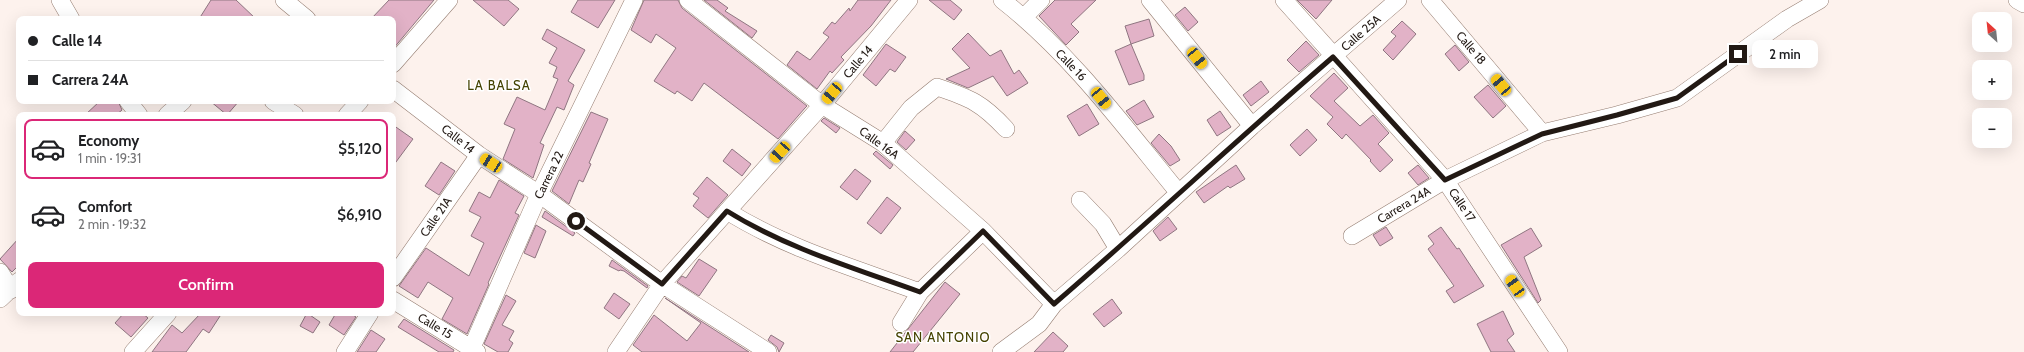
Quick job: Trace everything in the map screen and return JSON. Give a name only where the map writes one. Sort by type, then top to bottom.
[{"type":"street","points":[[60,0],[69,16]]},
{"type":"street","points":[[284,0],[303,16]]},
{"type":"street","points":[[396,61],[449,0]]},
{"type":"street","name":"Carrera 22","points":[[473,351],[539,194],[634,0]]},
{"type":"street","name":"Calle 16A","points":[[688,0],[822,105],[883,143],[983,231],[1054,304]]},
{"type":"street","name":"Calle 14","points":[[616,352],[662,284],[822,105],[909,0]]},
{"type":"street","name":"Calle 16","points":[[1002,0],[1024,17],[1092,86],[1178,192]]},
{"type":"street","points":[[1024,17],[1041,0]]},
{"type":"street","points":[[1150,0],[1252,126]]},
{"type":"street","name":"Calle 17","points":[[1284,0],[1333,57],[1445,180],[1559,352]]},
{"type":"street","name":"Calle 25A","points":[[1001,352],[1039,324],[1054,304],[1118,249],[1178,192],[1398,0]]},
{"type":"street","name":"Calle 18","points":[[1430,0],[1542,134]]},
{"type":"street","points":[[2017,0],[2024,4]]},
{"type":"street","name":"Carrera 24A","points":[[1352,236],[1445,180],[1542,134],[1677,98],[1811,2]]},
{"type":"street","points":[[883,143],[911,108],[936,87],[971,100],[989,111],[1006,129]]},
{"type":"street","name":"Calle 14","points":[[396,91],[479,155],[539,194],[662,284],[768,352]]},
{"type":"street","points":[[130,104],[137,112]]},
{"type":"street","points":[[170,112],[180,104]]},
{"type":"street","points":[[278,104],[290,112]]},
{"type":"street","points":[[350,112],[357,104]]},
{"type":"street","name":"Calle 21A","points":[[396,274],[479,155]]},
{"type":"street","points":[[1080,200],[1103,224],[1118,249]]},
{"type":"street","points":[[727,211],[754,228],[783,242],[920,292]]},
{"type":"street","points":[[901,323],[920,292],[983,231]]},
{"type":"street","points":[[0,272],[10,290]]},
{"type":"street","name":"Calle 15","points":[[396,302],[473,351]]},
{"type":"street","points":[[133,352],[165,316]]},
{"type":"street","points":[[345,352],[368,316]]},
{"type":"building","points":[[211,0],[236,0],[253,16],[201,16]]},
{"type":"building","points":[[389,0],[434,0],[396,45],[396,16],[374,16]]},
{"type":"building","points":[[473,0],[508,0],[519,9],[504,26]]},
{"type":"building","points":[[578,0],[615,0],[598,28],[571,12]]},
{"type":"building","points":[[644,0],[678,0],[682,8],[807,106],[778,139],[704,83],[692,101],[677,91],[675,94],[654,81],[676,48],[656,34],[651,43],[631,30]]},
{"type":"building","points":[[704,0],[717,0],[728,8],[725,11],[757,31],[752,38]]},
{"type":"building","points":[[858,0],[891,0],[871,26],[841,57],[844,60],[832,73],[830,71],[817,89],[787,65],[797,51],[810,60],[829,37],[823,33],[832,22],[835,24],[849,8],[850,11]]},
{"type":"building","points":[[929,0],[950,0],[962,10],[954,20]]},
{"type":"building","points":[[1055,0],[1096,0],[1071,24],[1079,32],[1066,45],[1039,16]]},
{"type":"building","points":[[1297,0],[1332,0],[1316,19]]},
{"type":"building","points":[[1185,7],[1198,22],[1188,31],[1175,15]]},
{"type":"building","points":[[1149,19],[1154,36],[1131,44],[1125,26]]},
{"type":"building","points":[[1402,21],[1416,34],[1393,60],[1383,50],[1396,36],[1391,32]]},
{"type":"building","points":[[547,29],[585,50],[568,81],[574,85],[564,110],[557,107],[540,143],[544,145],[533,178],[503,159],[515,129],[504,124],[517,97],[545,110],[558,79],[553,77],[557,67],[549,63],[557,48],[542,39]]},
{"type":"building","points":[[968,33],[990,56],[1001,50],[1014,74],[1019,70],[1028,83],[1007,96],[993,76],[968,88],[946,79],[970,68],[952,49]]},
{"type":"building","points":[[1306,41],[1319,55],[1299,72],[1287,60]]},
{"type":"building","points":[[886,44],[906,57],[895,72],[890,69],[876,86],[863,75]]},
{"type":"building","points":[[1131,44],[1144,75],[1144,80],[1129,85],[1115,51]]},
{"type":"building","points":[[1455,45],[1469,62],[1459,71],[1445,54]]},
{"type":"building","points":[[1334,73],[1348,88],[1334,101],[1360,126],[1373,115],[1389,133],[1378,144],[1393,160],[1380,172],[1370,161],[1371,160],[1346,134],[1342,139],[1327,124],[1333,117],[1310,96]]},
{"type":"building","points":[[1261,81],[1269,92],[1251,106],[1243,95]]},
{"type":"building","points":[[1488,85],[1506,106],[1493,118],[1474,97]]},
{"type":"building","points":[[1144,100],[1154,117],[1137,125],[1126,111]]},
{"type":"building","points":[[97,104],[119,104],[122,110],[120,112],[88,112]]},
{"type":"building","points":[[214,104],[236,104],[230,112],[223,112]]},
{"type":"building","points":[[1087,104],[1099,124],[1079,136],[1067,116]]},
{"type":"building","points":[[1220,111],[1231,127],[1217,136],[1207,120]]},
{"type":"building","points":[[591,112],[608,119],[589,163],[591,164],[583,182],[579,180],[569,204],[552,191]]},
{"type":"building","points":[[824,118],[840,128],[836,133],[821,121]]},
{"type":"building","points":[[396,127],[413,139],[396,162]]},
{"type":"building","points":[[1307,129],[1317,140],[1300,156],[1290,145]]},
{"type":"building","points":[[905,131],[915,140],[906,150],[897,142]]},
{"type":"building","points":[[1159,134],[1171,146],[1180,160],[1170,166],[1151,143]]},
{"type":"building","points":[[732,149],[751,164],[742,176],[723,161]]},
{"type":"building","points":[[876,151],[893,165],[890,169],[873,154]]},
{"type":"building","points":[[441,162],[455,171],[439,195],[425,186]]},
{"type":"building","points":[[1236,165],[1245,179],[1230,188],[1228,186],[1204,203],[1196,192]]},
{"type":"building","points":[[1418,165],[1429,178],[1418,185],[1408,173]]},
{"type":"building","points":[[855,169],[871,181],[857,200],[840,187]]},
{"type":"building","points":[[707,177],[728,195],[708,218],[693,206],[699,198],[693,194]]},
{"type":"building","points":[[499,180],[524,196],[515,213],[519,215],[467,334],[442,319],[453,298],[428,282],[418,298],[399,286],[426,248],[469,276],[484,243],[471,236],[481,217],[469,211],[479,192],[490,198]]},
{"type":"building","points":[[887,197],[901,208],[881,234],[867,223]]},
{"type":"building","points":[[545,211],[575,233],[573,236],[542,217]]},
{"type":"building","points":[[1168,217],[1177,229],[1160,241],[1153,231]]},
{"type":"building","points":[[536,225],[546,231],[535,258],[524,253]]},
{"type":"building","points":[[1386,227],[1393,238],[1380,246],[1373,235]]},
{"type":"building","points":[[1441,227],[1457,249],[1459,248],[1484,286],[1454,303],[1446,291],[1454,286],[1428,249],[1434,244],[1428,236]]},
{"type":"building","points":[[1531,228],[1542,246],[1524,257],[1541,300],[1538,303],[1501,245]]},
{"type":"building","points":[[16,241],[16,268],[12,272],[0,259]]},
{"type":"building","points":[[699,259],[717,270],[699,296],[677,282],[682,276],[686,278]]},
{"type":"building","points":[[612,260],[648,286],[647,288],[624,271],[619,271],[609,266]]},
{"type":"building","points":[[945,282],[960,294],[913,352],[890,352]]},
{"type":"building","points":[[614,293],[630,304],[619,319],[604,308]]},
{"type":"building","points":[[506,295],[516,301],[502,325],[514,331],[509,340],[513,343],[508,352],[498,352],[484,344]]},
{"type":"building","points":[[665,298],[749,352],[642,352],[633,345],[654,315],[687,341],[701,323]]},
{"type":"building","points":[[1112,299],[1122,313],[1104,327],[1093,314]]},
{"type":"building","points":[[1503,311],[1514,334],[1507,340],[1515,352],[1491,352],[1477,324]]},
{"type":"building","points":[[121,316],[146,316],[148,318],[131,337],[115,323]]},
{"type":"building","points":[[198,316],[220,316],[209,333],[203,329],[186,352],[152,352],[172,325],[182,333]]},
{"type":"building","points":[[305,316],[311,316],[320,322],[313,333],[300,326]]},
{"type":"building","points":[[334,316],[356,317],[344,335],[329,325]]},
{"type":"building","points":[[404,319],[454,350],[453,352],[439,352],[398,327]]},
{"type":"building","points":[[371,330],[385,339],[376,352],[357,352]]},
{"type":"building","points":[[1053,332],[1068,346],[1063,352],[1034,352]]},
{"type":"building","points":[[771,335],[784,343],[779,352],[777,347],[768,340]]},
{"type":"district","name":"LA BALSA","points":[[499,85]]},
{"type":"district","name":"SAN ANTONIO","points":[[943,337]]},
{"type":"route","points":[[576,221],[662,284],[727,211],[754,228],[783,242],[920,292],[983,231],[1054,304],[1118,249],[1178,192],[1252,126],[1333,57],[1445,180],[1542,134],[1677,98],[1738,54]]}]
